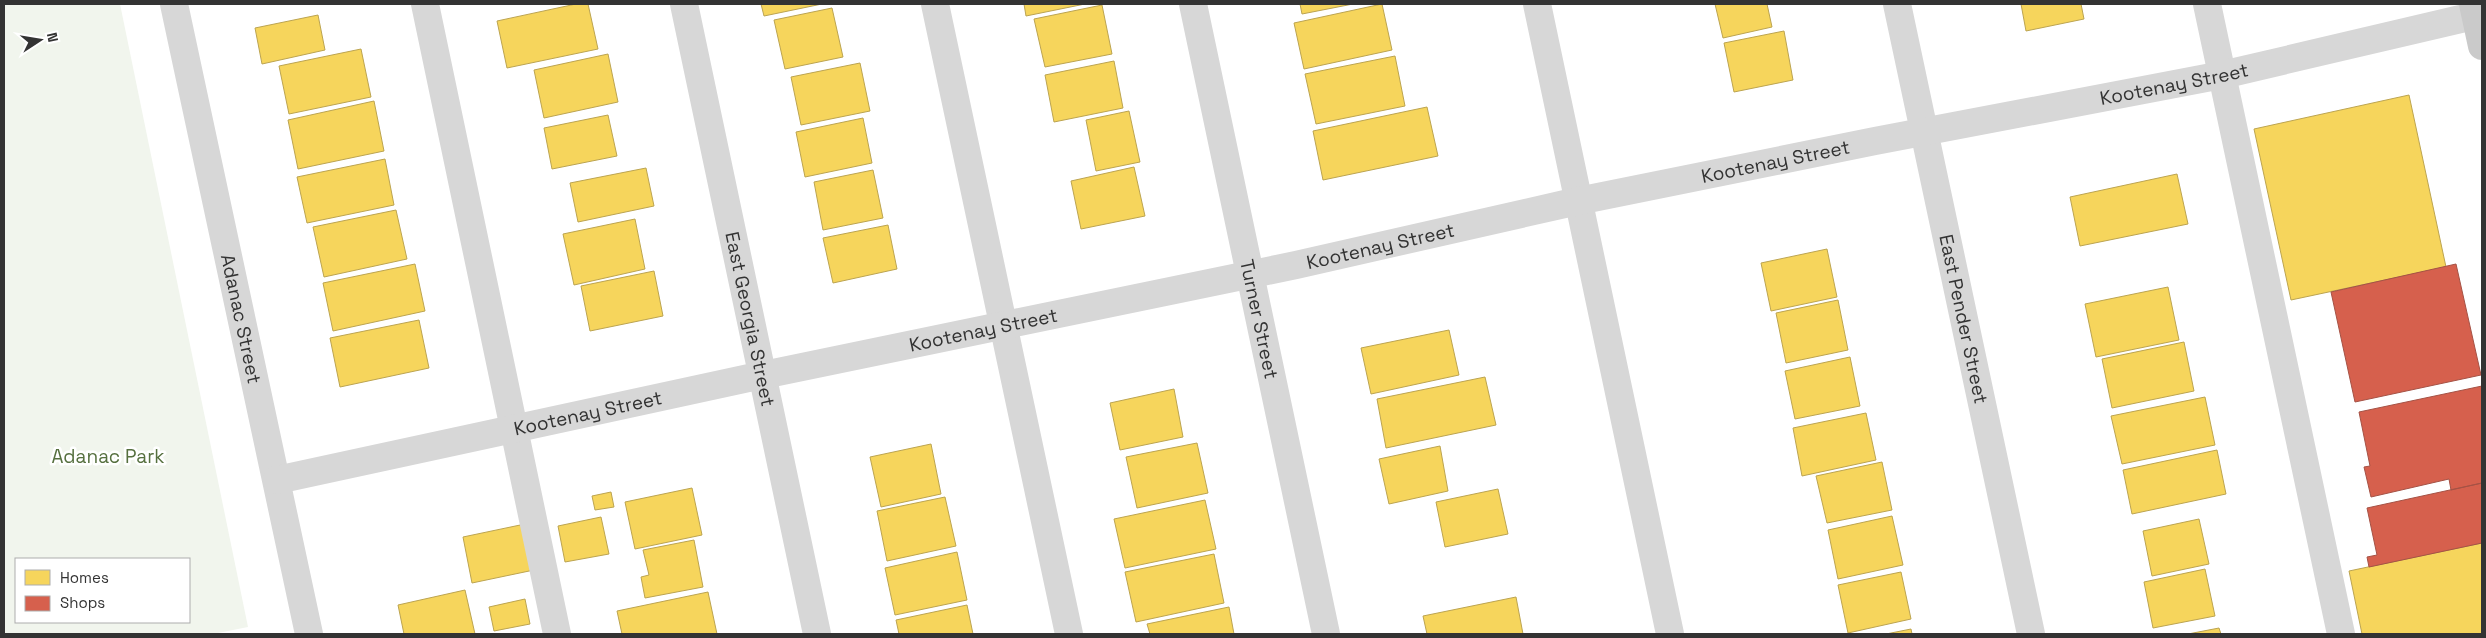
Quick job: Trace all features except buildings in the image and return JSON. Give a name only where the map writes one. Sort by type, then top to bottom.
[{"type":"main road","points":[[2477,11],[2482,46]]},
{"type":"street","name":"Adanac Street","points":[[174,4],[309,634]]},
{"type":"street","points":[[425,4],[557,634]]},
{"type":"street","name":"East Georgia Street","points":[[684,4],[817,634]]},
{"type":"street","points":[[935,4],[1069,634]]},
{"type":"street","name":"Turner Street","points":[[1194,4],[1326,634]]},
{"type":"street","points":[[1537,4],[1670,634]]},
{"type":"street","name":"East Pender Street","points":[[1896,4],[2031,634]]},
{"type":"street","points":[[2207,4],[2341,634]]},
{"type":"street","name":"Kootenay Street","points":[[277,480],[763,375],[1251,274],[1578,201],[1924,132],[2222,76],[2477,11]]},
{"type":"green space","name":"Adanac Park","points":[[4,4],[120,4],[248,627],[213,634],[4,634]]}]
